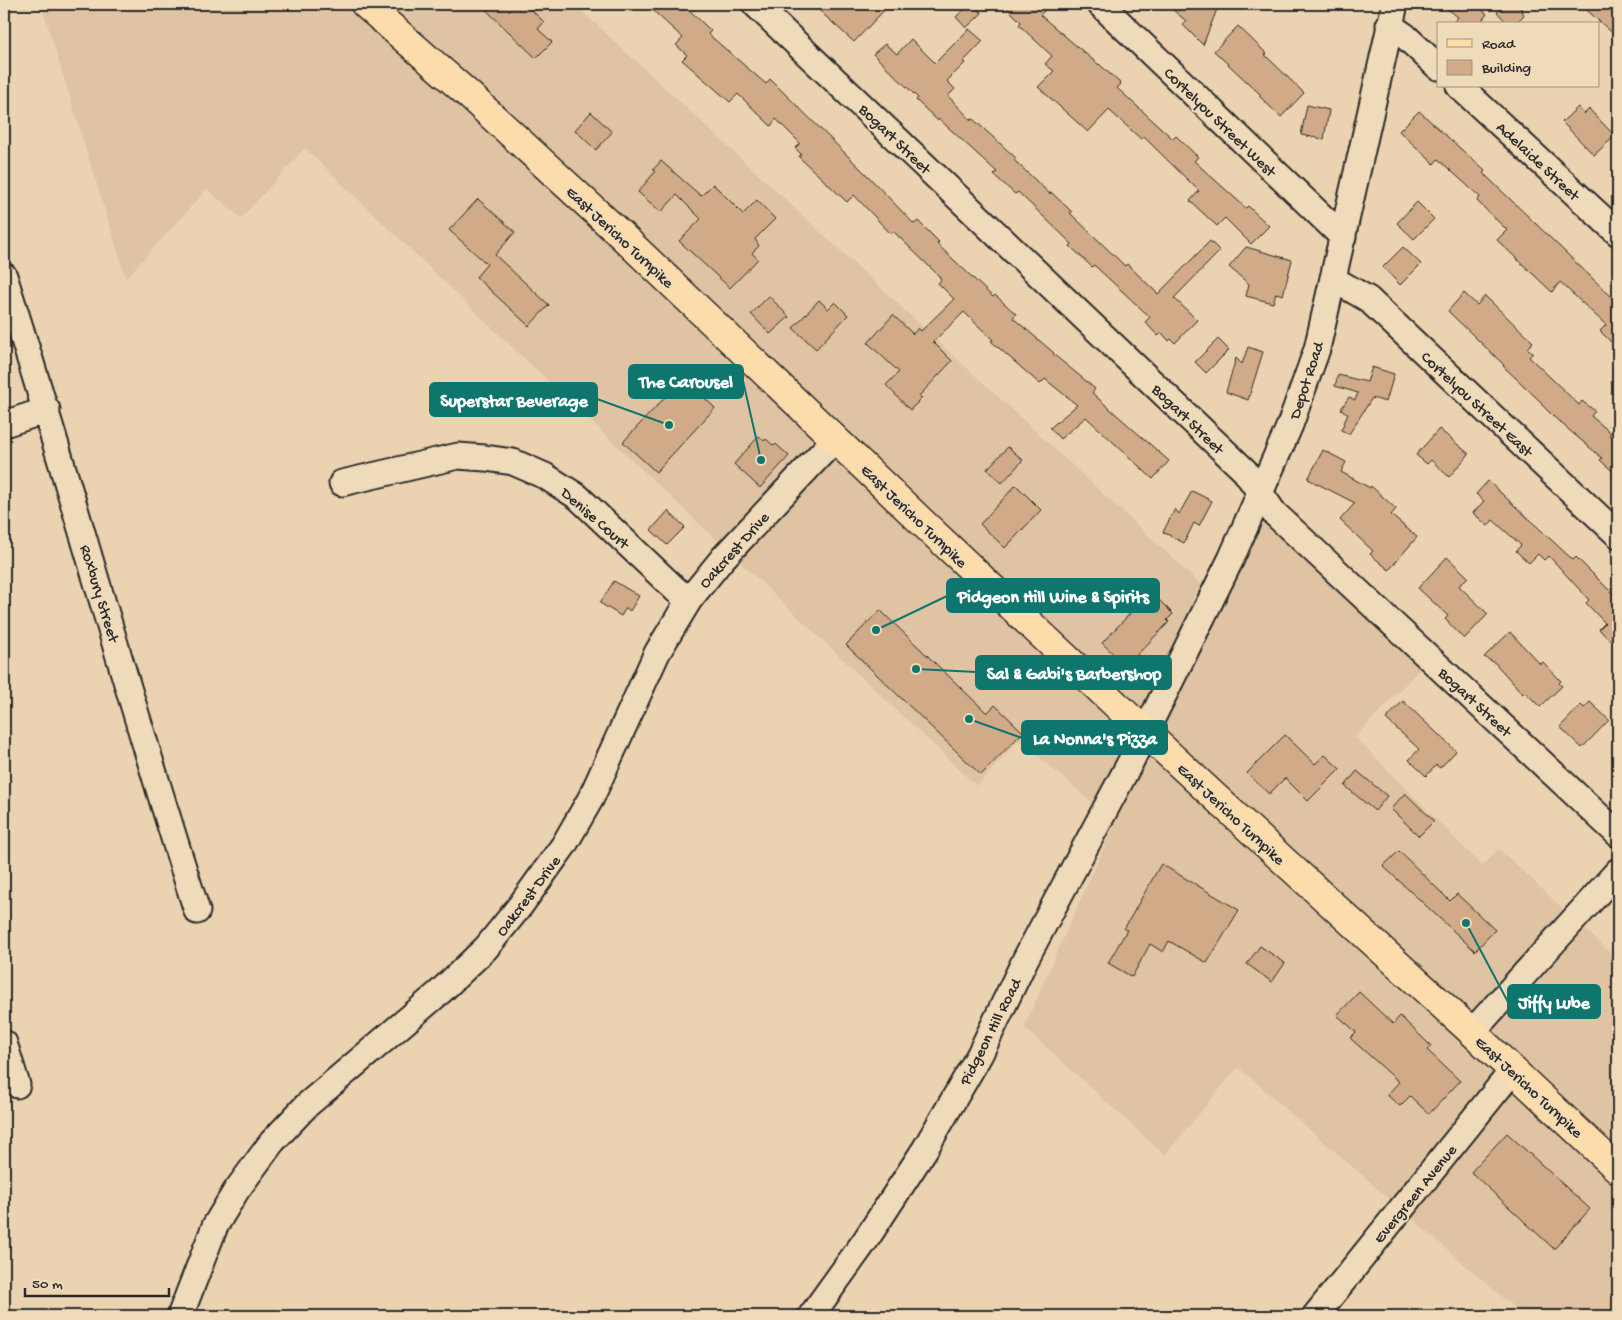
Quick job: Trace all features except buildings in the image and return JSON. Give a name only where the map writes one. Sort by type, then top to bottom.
[{"type":"main road","name":"East Jericho Turnpike","points":[[365,4],[475,100],[613,227],[1145,732],[1514,1070],[1618,1169]]},
{"type":"street","name":"Bogart Street","points":[[755,4],[1245,471],[1274,513],[1618,834]]},
{"type":"street","name":"Cortelyou Street West","points":[[1100,4],[1343,237]]},
{"type":"street","name":"Depot Road","points":[[1145,732],[1232,559],[1290,425],[1317,349],[1392,14]]},
{"type":"street","points":[[1392,14],[1405,36],[1437,66]]},
{"type":"street","name":"Adelaide Street","points":[[1461,88],[1618,233]]},
{"type":"street","name":"Roxbury Street","points":[[4,276],[47,410],[155,780],[197,910]]},
{"type":"street","name":"Cortelyou Street East","points":[[1333,279],[1368,299],[1618,535]]},
{"type":"street","points":[[4,424],[47,410]]},
{"type":"street","name":"Oakcrest Drive","points":[[180,1316],[216,1226],[236,1191],[272,1142],[307,1105],[440,992],[486,948],[520,906],[564,845],[591,798],[657,653],[689,600],[723,558],[835,439]]},
{"type":"street","name":"Denise Court","points":[[342,483],[458,456],[513,462],[545,476],[578,497],[676,590],[689,600]]},
{"type":"street","name":"Pidgeon Hill Road","points":[[810,1316],[865,1241],[925,1149],[980,1054],[1026,958],[1145,732]]},
{"type":"street","points":[[1472,1032],[1618,871]]},
{"type":"street","points":[[4,1043],[16,1085]]},
{"type":"street","name":"Evergreen Avenue","points":[[1315,1316],[1514,1070]]},
{"type":"shaded area","points":[[41,4],[574,4],[1222,604],[1261,517],[1420,669],[1355,737],[1482,866],[1499,849],[1618,960],[1618,1316],[1524,1316],[1238,1067],[1165,1155],[1024,1027],[1115,822],[1019,740],[977,786],[489,325],[305,148],[241,218],[207,189],[126,278]]},
{"type":"place","name":"Superstar Beverage","points":[[669,425]]},
{"type":"place","name":"The Carousel","points":[[761,460]]},
{"type":"place","name":"Pidgeon Hill Wine & Spirits","points":[[876,630]]},
{"type":"place","name":"Sal & Gabi's Barbershop","points":[[916,669]]},
{"type":"place","name":"La Nonna's Pizza","points":[[969,719]]},
{"type":"place","name":"Jiffy Lube","points":[[1466,923]]}]
